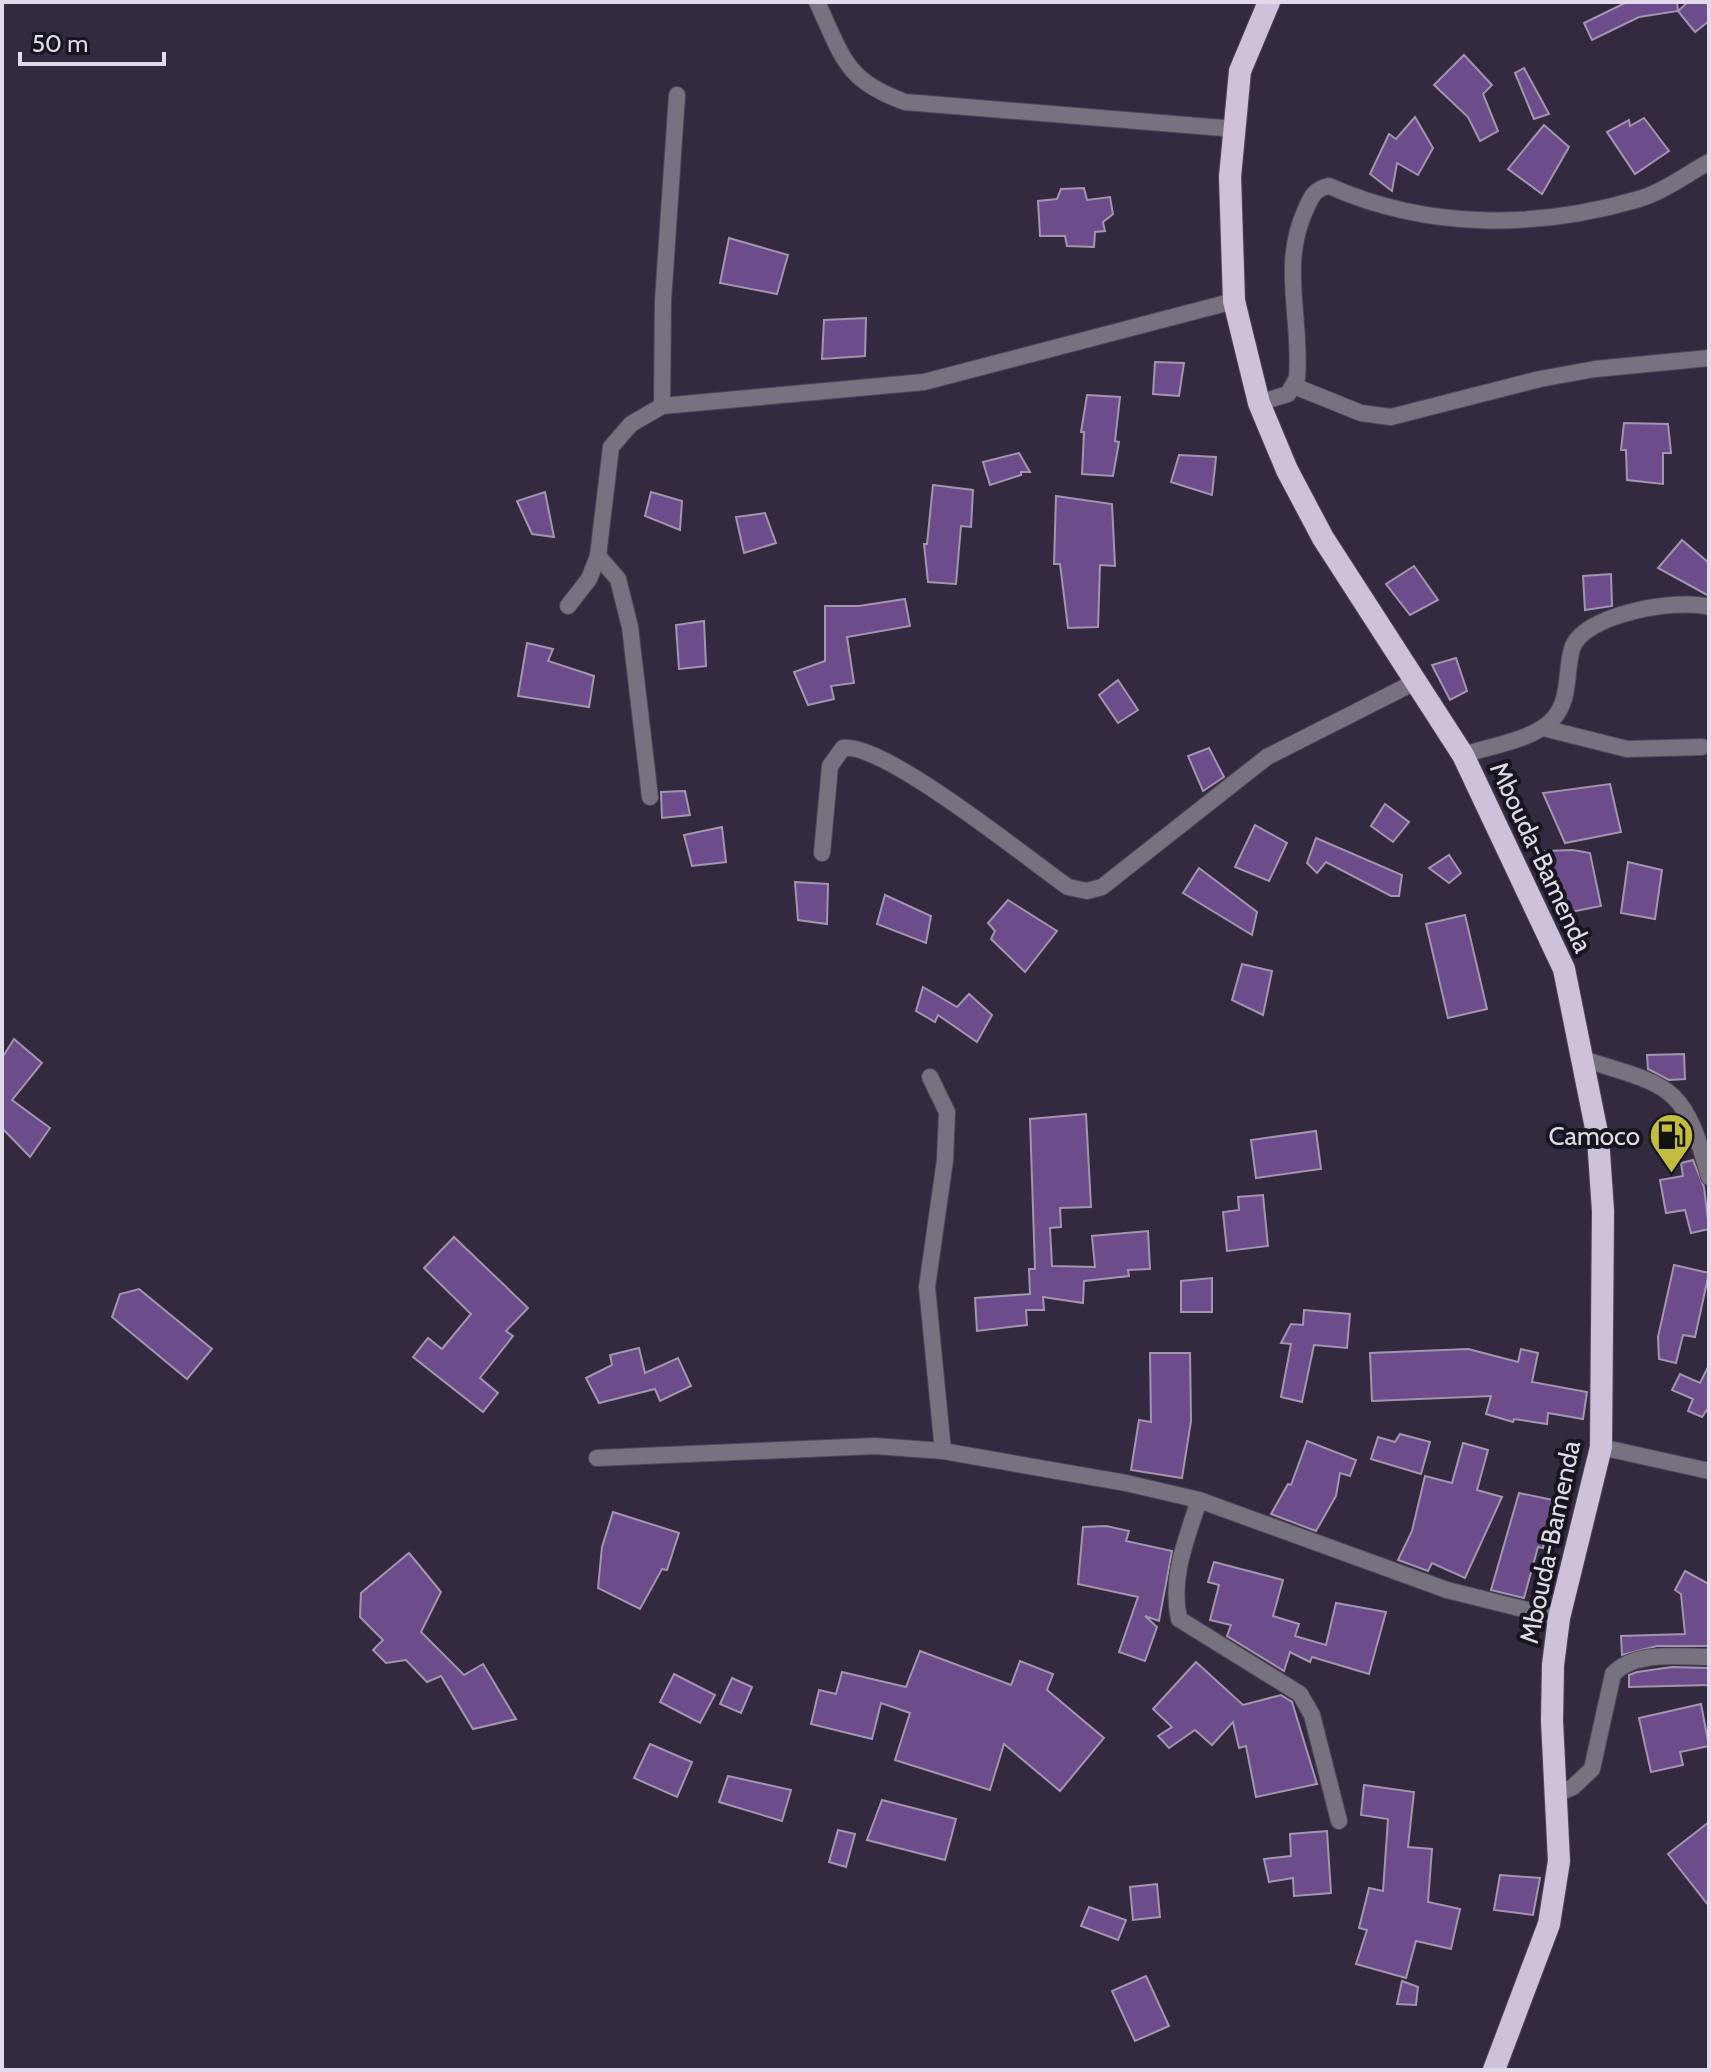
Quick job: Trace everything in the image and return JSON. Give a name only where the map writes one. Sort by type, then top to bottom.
[{"type":"highway","name":"Mbouda-Bamenda","points":[[1269,2],[1240,71],[1230,177],[1234,301],[1259,403],[1287,470],[1323,538],[1463,755],[1564,969],[1598,1138],[1603,1211],[1601,1447],[1559,1618],[1552,1721],[1559,1861],[1549,1924],[1494,2070]]},
{"type":"street","points":[[817,2],[850,72],[873,91],[905,102],[1235,129]]},
{"type":"street","points":[[662,406],[663,301],[677,95]]},
{"type":"street","points":[[1259,403],[1288,394],[1294,386],[1298,359],[1291,255],[1295,233],[1312,194],[1319,188],[1329,186],[1423,216],[1487,223],[1593,209],[1642,198],[1709,162]]},
{"type":"street","points":[[568,606],[589,579],[598,556],[611,447],[631,424],[662,406],[924,382],[1234,301]]},
{"type":"street","points":[[1294,386],[1361,413],[1391,417],[1554,376],[1709,358]]},
{"type":"street","points":[[598,556],[618,579],[630,627],[650,797]]},
{"type":"street","points":[[1543,728],[1565,699],[1572,648],[1581,631],[1663,605],[1693,603],[1709,607]]},
{"type":"street","points":[[822,853],[830,766],[843,748],[851,747],[876,755],[938,791],[1068,887],[1087,891],[1102,887],[1267,757],[1415,682]]},
{"type":"street","points":[[1463,755],[1543,728],[1627,749],[1702,747]]},
{"type":"street","points":[[1580,1058],[1655,1080],[1672,1094],[1703,1128],[1709,1177]]},
{"type":"street","points":[[930,1077],[947,1112],[945,1160],[927,1287],[943,1451]]},
{"type":"street","points":[[597,1458],[875,1446],[943,1451],[1126,1483],[1199,1500],[1447,1590],[1559,1618]]},
{"type":"street","points":[[1601,1447],[1709,1471]]},
{"type":"street","points":[[1199,1500],[1176,1574],[1179,1619],[1300,1694],[1312,1715],[1339,1821]]},
{"type":"street","points":[[1557,1794],[1573,1787],[1592,1769],[1613,1674],[1620,1667],[1646,1658],[1709,1657]]},
{"type":"building","points":[[1627,2],[1677,2],[1678,11],[1639,17],[1592,40],[1584,23]]},
{"type":"building","points":[[1688,2],[1706,2],[1709,8],[1709,21],[1695,32],[1678,11]]},
{"type":"building","points":[[1464,55],[1492,85],[1483,94],[1498,131],[1480,141],[1468,117],[1434,85]]},
{"type":"building","points":[[1524,68],[1549,114],[1534,119],[1515,73]]},
{"type":"building","points":[[1415,117],[1433,148],[1418,175],[1397,163],[1392,191],[1370,174],[1389,134],[1396,139]]},
{"type":"building","points":[[1644,118],[1669,151],[1635,174],[1607,132],[1629,120],[1630,126]]},
{"type":"building","points":[[1544,125],[1569,147],[1542,194],[1508,169]]},
{"type":"building","points":[[1084,188],[1087,200],[1110,197],[1113,214],[1103,222],[1105,231],[1095,232],[1094,247],[1067,246],[1065,236],[1040,236],[1038,201],[1057,199],[1061,189]]},
{"type":"building","points":[[729,238],[788,255],[777,294],[720,283]]},
{"type":"building","points":[[866,318],[865,356],[822,359],[824,320]]},
{"type":"building","points":[[1155,362],[1184,363],[1179,396],[1153,394]]},
{"type":"building","points":[[1087,395],[1120,397],[1115,441],[1119,442],[1113,476],[1082,474],[1084,432],[1081,432]]},
{"type":"building","points":[[1624,423],[1668,424],[1671,453],[1663,453],[1663,484],[1627,480],[1626,450],[1621,450]]},
{"type":"building","points":[[1019,453],[1030,472],[1021,472],[1021,475],[990,485],[983,462]]},
{"type":"building","points":[[1179,455],[1216,457],[1212,495],[1171,482]]},
{"type":"building","points":[[933,485],[973,490],[971,527],[961,526],[956,584],[928,582],[924,544],[927,544]]},
{"type":"building","points":[[545,492],[554,537],[532,534],[517,501]]},
{"type":"building","points":[[651,492],[682,501],[680,530],[645,516]]},
{"type":"building","points":[[1056,496],[1112,504],[1115,566],[1100,565],[1098,627],[1068,628],[1060,564],[1054,564]]},
{"type":"building","points":[[765,513],[776,543],[744,553],[736,517]]},
{"type":"building","points":[[1682,540],[1709,563],[1709,596],[1658,568]]},
{"type":"building","points":[[1414,566],[1438,600],[1410,615],[1386,584]]},
{"type":"building","points":[[1611,574],[1612,606],[1585,610],[1583,576]]},
{"type":"building","points":[[905,599],[910,626],[847,637],[854,683],[831,686],[834,699],[808,705],[794,672],[825,661],[825,606],[859,606]]},
{"type":"building","points":[[704,621],[706,666],[679,669],[676,625]]},
{"type":"building","points":[[527,643],[553,649],[548,661],[594,676],[589,707],[518,696]]},
{"type":"building","points":[[1456,658],[1467,691],[1450,700],[1432,665]]},
{"type":"building","points":[[1118,680],[1138,710],[1118,723],[1099,695]]},
{"type":"building","points":[[1209,748],[1224,777],[1203,791],[1188,756]]},
{"type":"building","points":[[1610,784],[1621,832],[1565,843],[1543,793]]},
{"type":"building","points":[[685,791],[690,815],[662,818],[661,792]]},
{"type":"building","points":[[1385,804],[1409,822],[1393,842],[1371,826]]},
{"type":"building","points":[[1255,825],[1287,843],[1269,881],[1235,867]]},
{"type":"building","points":[[722,827],[726,862],[692,866],[684,835]]},
{"type":"building","points":[[1316,838],[1402,875],[1399,896],[1391,896],[1326,862],[1317,873],[1307,863]]},
{"type":"building","points":[[1545,851],[1590,853],[1601,906],[1565,913]]},
{"type":"building","points":[[1449,855],[1461,873],[1449,883],[1429,868]]},
{"type":"building","points":[[1628,862],[1662,870],[1655,919],[1621,913]]},
{"type":"building","points":[[1199,868],[1257,912],[1252,935],[1183,893]]},
{"type":"building","points":[[795,882],[828,884],[827,924],[798,920]]},
{"type":"building","points":[[885,895],[931,916],[926,943],[877,924]]},
{"type":"building","points":[[1008,900],[1057,931],[1025,972],[991,939],[995,931],[988,923]]},
{"type":"building","points":[[1465,915],[1487,1009],[1448,1018],[1426,924]]},
{"type":"building","points":[[1242,964],[1272,971],[1263,1015],[1232,1000]]},
{"type":"building","points":[[923,987],[957,1007],[969,994],[992,1015],[977,1042],[938,1015],[935,1022],[916,1011]]},
{"type":"building","points":[[14,1039],[42,1063],[12,1100],[50,1128],[30,1157],[2,1128],[2,1058]]},
{"type":"building","points":[[1684,1054],[1685,1079],[1669,1080],[1648,1069],[1647,1055]]},
{"type":"building","points":[[1086,1114],[1091,1207],[1060,1208],[1061,1227],[1050,1228],[1052,1266],[1095,1267],[1092,1236],[1148,1231],[1150,1269],[1128,1270],[1129,1276],[1084,1281],[1083,1303],[1043,1297],[1044,1310],[1026,1310],[1027,1325],[977,1331],[975,1298],[1030,1294],[1029,1269],[1035,1269],[1030,1119]]},
{"type":"building","points":[[1316,1131],[1321,1169],[1256,1178],[1251,1140]]},
{"type":"building","points":[[1693,1160],[1704,1187],[1709,1229],[1691,1233],[1685,1210],[1666,1213],[1660,1180],[1683,1176],[1681,1163]]},
{"type":"building","points":[[1263,1195],[1268,1246],[1227,1251],[1223,1212],[1239,1210],[1238,1197]]},
{"type":"building","points":[[454,1237],[528,1308],[506,1331],[513,1336],[480,1378],[498,1393],[483,1412],[413,1357],[428,1338],[442,1349],[471,1314],[424,1268]]},
{"type":"building","points":[[1674,1265],[1709,1273],[1695,1337],[1683,1335],[1676,1363],[1659,1359],[1658,1337]]},
{"type":"building","points":[[1212,1278],[1212,1312],[1181,1312],[1181,1281]]},
{"type":"building","points":[[139,1289],[212,1349],[187,1379],[112,1317],[120,1294]]},
{"type":"building","points":[[1304,1310],[1350,1314],[1347,1348],[1314,1345],[1302,1402],[1281,1397],[1291,1344],[1281,1343],[1291,1324],[1303,1325]]},
{"type":"building","points":[[639,1348],[645,1373],[678,1358],[691,1386],[660,1401],[655,1389],[599,1403],[586,1378],[612,1365],[610,1355]]},
{"type":"building","points":[[1468,1349],[1518,1362],[1521,1349],[1538,1353],[1532,1382],[1587,1392],[1583,1419],[1548,1413],[1547,1424],[1514,1419],[1513,1422],[1486,1414],[1491,1396],[1372,1401],[1370,1353]]},
{"type":"building","points":[[1150,1353],[1190,1353],[1191,1421],[1182,1478],[1131,1470],[1139,1420],[1151,1422]]},
{"type":"building","points":[[1709,1365],[1709,1407],[1702,1417],[1688,1411],[1693,1399],[1672,1390],[1680,1374],[1700,1383]]},
{"type":"building","points":[[1400,1434],[1430,1442],[1421,1474],[1371,1459],[1378,1437],[1395,1442]]},
{"type":"building","points":[[1307,1441],[1356,1460],[1350,1476],[1340,1473],[1336,1496],[1316,1531],[1271,1514],[1288,1484],[1291,1485]]},
{"type":"building","points":[[1463,1443],[1488,1450],[1477,1490],[1502,1497],[1465,1578],[1432,1563],[1428,1571],[1398,1560],[1412,1531],[1425,1476],[1452,1483]]},
{"type":"building","points":[[1519,1493],[1553,1500],[1543,1548],[1538,1547],[1524,1598],[1491,1590]]},
{"type":"building","points":[[613,1512],[679,1533],[667,1570],[662,1569],[640,1609],[598,1588],[602,1547]]},
{"type":"building","points":[[1106,1526],[1129,1531],[1126,1541],[1172,1551],[1159,1621],[1145,1616],[1157,1627],[1145,1661],[1119,1652],[1138,1597],[1078,1584],[1083,1527]]},
{"type":"building","points":[[409,1553],[441,1592],[421,1632],[464,1675],[483,1664],[516,1719],[473,1729],[441,1676],[427,1682],[406,1660],[386,1663],[373,1650],[383,1640],[360,1617],[361,1593]]},
{"type":"building","points":[[1214,1562],[1283,1580],[1273,1616],[1299,1624],[1295,1636],[1326,1645],[1336,1603],[1386,1612],[1369,1674],[1312,1657],[1310,1662],[1290,1652],[1284,1671],[1227,1636],[1231,1625],[1210,1620],[1219,1585],[1208,1582]]},
{"type":"building","points":[[1685,1571],[1709,1584],[1709,1646],[1657,1646],[1622,1655],[1621,1636],[1685,1634],[1681,1594],[1675,1590]]},
{"type":"building","points":[[920,1651],[1011,1685],[1020,1661],[1053,1674],[1047,1690],[1104,1738],[1060,1791],[1004,1744],[990,1790],[895,1760],[910,1713],[881,1703],[872,1739],[811,1724],[819,1690],[836,1694],[842,1672],[906,1687]]},
{"type":"building","points":[[1196,1662],[1243,1705],[1281,1695],[1292,1702],[1317,1784],[1256,1797],[1246,1746],[1239,1748],[1233,1722],[1212,1745],[1195,1730],[1169,1748],[1158,1736],[1172,1727],[1153,1709]]},
{"type":"building","points":[[1672,1667],[1709,1668],[1709,1685],[1629,1687],[1629,1675]]},
{"type":"building","points":[[674,1674],[715,1695],[700,1723],[660,1702]]},
{"type":"building","points":[[732,1678],[752,1687],[741,1713],[720,1704]]},
{"type":"building","points":[[1701,1704],[1709,1746],[1680,1752],[1683,1765],[1651,1772],[1639,1718]]},
{"type":"building","points":[[650,1744],[692,1762],[677,1797],[634,1778]]},
{"type":"building","points":[[728,1776],[791,1790],[782,1821],[719,1802]]},
{"type":"building","points":[[1364,1785],[1414,1792],[1408,1847],[1432,1849],[1428,1902],[1460,1909],[1451,1949],[1416,1941],[1406,1978],[1356,1964],[1367,1930],[1359,1928],[1369,1888],[1383,1891],[1388,1819],[1361,1815]]},
{"type":"building","points":[[882,1800],[956,1819],[945,1860],[867,1840]]},
{"type":"building","points":[[1709,1822],[1709,1906],[1668,1854]]},
{"type":"building","points":[[838,1830],[855,1834],[846,1867],[829,1862]]},
{"type":"building","points":[[1327,1831],[1331,1893],[1294,1896],[1293,1878],[1269,1882],[1264,1859],[1291,1856],[1290,1834]]},
{"type":"building","points":[[1500,1875],[1540,1878],[1533,1915],[1494,1910]]},
{"type":"building","points":[[1157,1884],[1160,1917],[1133,1920],[1130,1887]]},
{"type":"building","points":[[1089,1907],[1126,1920],[1118,1940],[1081,1926]]},
{"type":"building","points":[[1146,1976],[1169,2026],[1135,2041],[1112,1991]]},
{"type":"building","points":[[1402,1981],[1418,1987],[1416,2005],[1397,2004]]},
{"type":"place","name":"Camoco","points":[[1671,1175]]}]
